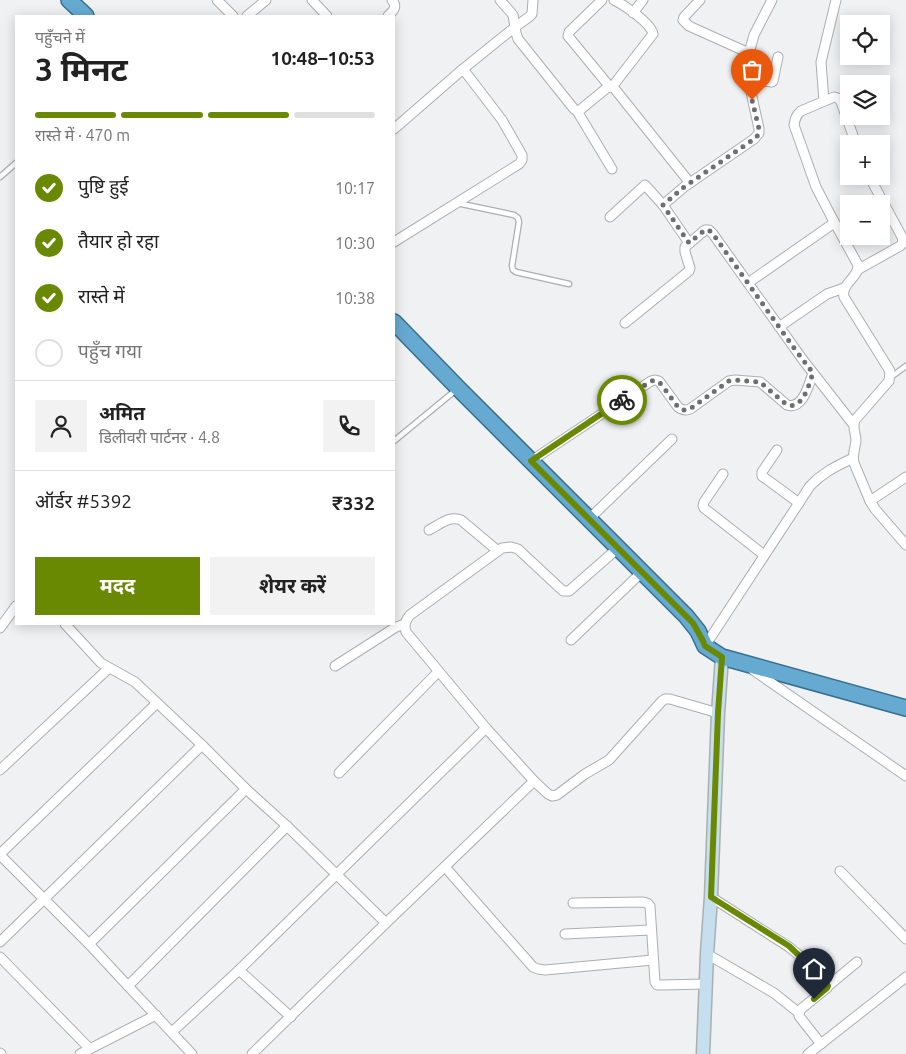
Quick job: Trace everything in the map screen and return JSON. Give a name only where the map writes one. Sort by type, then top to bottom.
[{"type":"highway","points":[[69,0],[85,15]]},
{"type":"highway","points":[[395,323],[693,623],[705,646],[722,657],[906,708]]},
{"type":"main road","points":[[703,1054],[722,657]]},
{"type":"street","points":[[217,0],[232,15]]},
{"type":"street","points":[[248,15],[266,0]]},
{"type":"street","points":[[312,0],[325,15]]},
{"type":"street","points":[[389,15],[395,6],[392,0]]},
{"type":"street","points":[[500,0],[513,15],[518,39],[577,111],[612,170]]},
{"type":"street","points":[[395,128],[464,69],[529,18],[532,14],[533,0]]},
{"type":"street","points":[[602,0],[569,32],[568,36],[690,183]]},
{"type":"street","points":[[577,111],[611,87],[653,34],[651,27],[614,0]]},
{"type":"street","points":[[633,13],[643,0]]},
{"type":"street","points":[[700,0],[684,17],[685,23],[749,53]]},
{"type":"street","points":[[663,205],[690,183],[757,137],[759,129],[751,92],[749,53],[754,35],[772,0]]},
{"type":"street","points":[[824,101],[821,62],[836,0]]},
{"type":"street","points":[[750,79],[772,82],[778,56]]},
{"type":"street","points":[[395,241],[519,164],[522,160],[522,155],[502,120],[464,69]]},
{"type":"street","points":[[853,135],[838,98],[834,97],[798,113],[795,118],[794,125],[816,187],[859,269]]},
{"type":"street","points":[[610,216],[645,185],[663,205],[689,243]]},
{"type":"street","points":[[853,424],[889,382],[891,376],[887,365],[843,293],[844,288],[859,269],[903,243],[902,237],[875,185]]},
{"type":"street","points":[[748,283],[834,223]]},
{"type":"street","points":[[625,323],[689,271],[690,268],[685,249],[689,243],[705,230],[709,230],[813,373],[853,424],[856,440],[853,458],[870,501],[906,545]]},
{"type":"street","points":[[779,326],[827,294],[844,288]]},
{"type":"street","points":[[531,461],[651,381],[658,381],[681,410],[690,409],[729,381],[735,380],[760,382],[787,405],[794,406],[806,394],[813,373]]},
{"type":"street","points":[[589,519],[672,439]]},
{"type":"street","points":[[777,450],[762,472],[762,476],[799,504]]},
{"type":"street","points":[[705,646],[810,486],[827,471],[853,458]]},
{"type":"street","points":[[723,474],[704,502],[704,508],[764,556]]},
{"type":"street","points":[[870,501],[906,477]]},
{"type":"street","points":[[429,530],[456,517],[498,551]]},
{"type":"street","points":[[618,548],[566,592],[518,549],[511,547],[502,548],[410,615],[404,627],[438,672],[486,728],[534,781],[552,796],[609,760],[665,699],[718,713]]},
{"type":"street","points":[[571,640],[642,572]]},
{"type":"street","points":[[0,628],[15,607]]},
{"type":"street","points":[[335,666],[396,627],[405,624]]},
{"type":"street","points":[[66,625],[98,661],[135,682],[386,923]]},
{"type":"street","points":[[743,662],[906,776]]},
{"type":"street","points":[[0,770],[108,668]]},
{"type":"street","points":[[339,773],[438,672]]},
{"type":"street","points":[[157,703],[0,854],[89,944],[192,1054]]},
{"type":"street","points":[[172,1032],[239,970],[486,728]]},
{"type":"street","points":[[0,942],[202,745]]},
{"type":"street","points":[[252,1054],[534,781]]},
{"type":"street","points":[[89,944],[246,789]]},
{"type":"street","points":[[128,986],[287,826]]},
{"type":"street","points":[[445,866],[538,970],[653,960]]},
{"type":"street","points":[[840,871],[906,939]]},
{"type":"street","points":[[711,897],[789,946],[824,979],[828,986]]},
{"type":"street","points":[[573,903],[647,903],[650,906],[655,982],[658,985],[706,984]]},
{"type":"street","points":[[565,934],[651,930]]},
{"type":"street","points":[[707,954],[774,993],[799,1013],[821,1044]]},
{"type":"street","points":[[0,957],[90,1049]]},
{"type":"street","points":[[799,1013],[801,1009],[857,962]]},
{"type":"street","points":[[239,970],[291,1017]]},
{"type":"street","points":[[808,1054],[906,977]]},
{"type":"street","points":[[80,1054],[156,1015]]},
{"type":"lane","points":[[0,177],[15,164]]},
{"type":"lane","points":[[456,203],[514,215],[518,218],[519,222],[513,270],[569,284]]},
{"type":"lane","points":[[891,376],[906,366]]},
{"type":"lane","points":[[395,440],[458,388]]},
{"type":"way so far","points":[[622,400],[655,380],[661,384],[681,410],[690,409],[729,381],[735,380],[760,382],[790,406],[794,406],[806,394],[813,373],[713,234],[709,230],[705,230],[689,243],[663,205],[684,187],[757,137],[759,129],[752,100]]},
{"type":"route","points":[[622,400],[531,461],[693,623],[705,646],[722,657],[711,897],[789,946],[824,979],[828,986],[814,999]]}]
